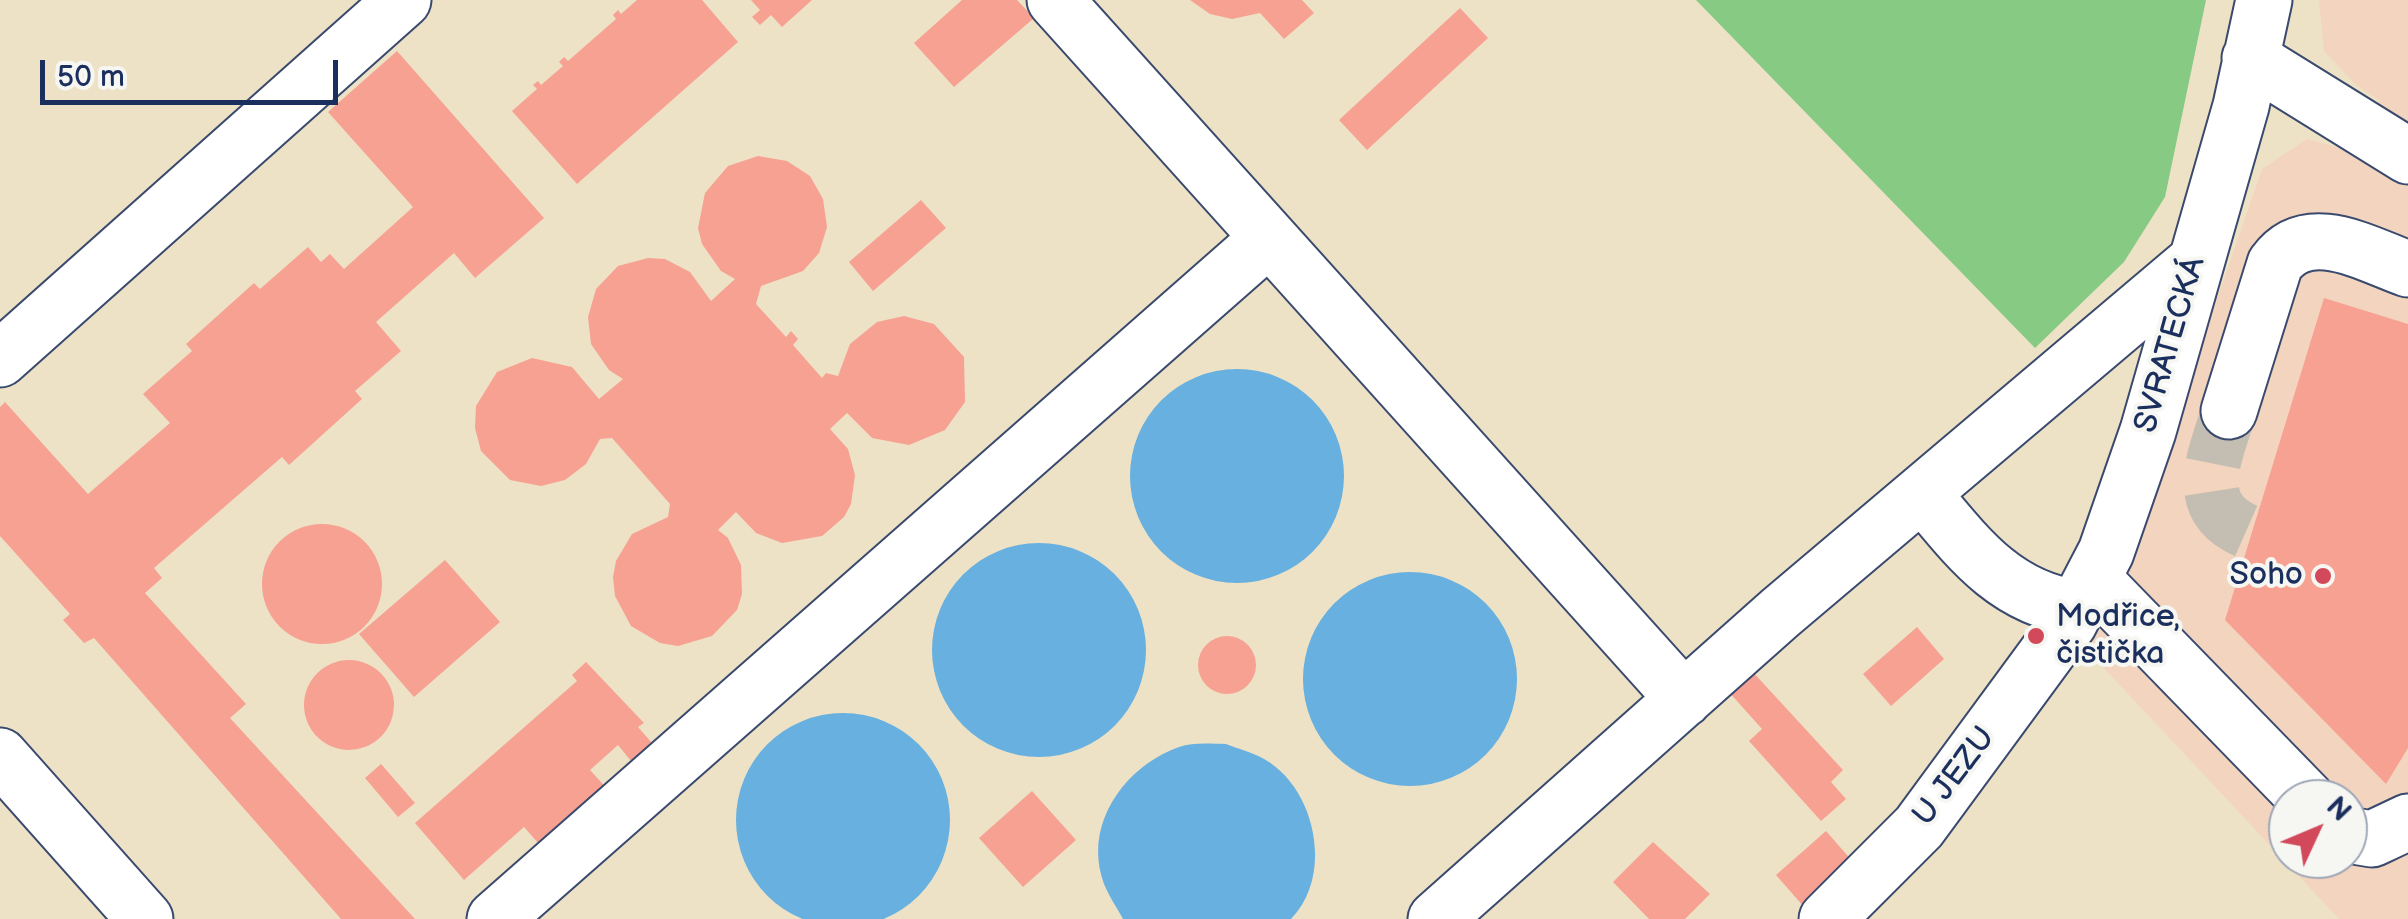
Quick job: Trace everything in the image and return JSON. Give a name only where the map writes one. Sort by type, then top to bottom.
[{"type":"street","points":[[0,359],[403,0]]},
{"type":"street","points":[[1055,0],[1684,699]]},
{"type":"street","name":"SVRATECKÁ","points":[[2080,603],[2148,430],[2240,106],[2264,0]]},
{"type":"street","points":[[2250,58],[2408,156]]},
{"type":"street","points":[[495,919],[1269,238]]},
{"type":"street","points":[[2228,411],[2275,264],[2285,250],[2298,243],[2324,242],[2408,270]]},
{"type":"street","points":[[1436,919],[1684,699],[2194,262]]},
{"type":"street","points":[[1922,493],[1974,555],[2009,585],[2049,604],[2080,603],[2284,779]]},
{"type":"street","name":"U JEZU","points":[[1827,919],[1919,827],[2080,603]]},
{"type":"street","points":[[0,756],[146,919]]},
{"type":"street","points":[[2368,839],[2408,822]]},
{"type":"shaded area","points":[[2319,0],[2408,0],[2408,919],[2339,919],[2302,879],[2368,879],[2368,779],[2268,779],[2268,843],[2087,650],[2113,600],[2262,169],[2307,139],[2352,151],[2380,101],[2356,85],[2324,51]]},
{"type":"green space","points":[[1696,0],[2206,0],[2165,197],[2124,262],[2035,348]]},
{"type":"water","points":[[1237,369],[1278,377],[1313,400],[1336,435],[1344,476],[1336,517],[1313,552],[1278,575],[1237,583],[1196,575],[1161,552],[1138,517],[1130,476],[1138,435],[1161,400],[1196,377]]},
{"type":"water","points":[[1039,543],[1080,551],[1115,574],[1138,609],[1146,650],[1138,691],[1115,726],[1080,749],[1039,757],[998,749],[963,726],[940,691],[932,650],[940,609],[963,574],[998,551]]},
{"type":"water","points":[[1410,572],[1451,580],[1486,603],[1509,638],[1517,679],[1509,720],[1486,755],[1451,778],[1410,786],[1369,778],[1334,755],[1311,720],[1303,679],[1311,638],[1334,603],[1369,580]]},
{"type":"water","points":[[843,713],[884,722],[918,745],[941,779],[950,820],[941,861],[918,895],[884,918],[843,927],[802,918],[768,895],[745,861],[736,820],[745,779],[768,745],[802,722]]},
{"type":"water","points":[[1226,744],[1259,757],[1282,772],[1307,811],[1315,857],[1304,901],[1291,919],[1123,919],[1104,884],[1099,862],[1099,840],[1113,800],[1141,768],[1159,756],[1184,745]]},
{"type":"building","points":[[637,0],[702,0],[738,42],[577,184],[512,111],[537,89],[533,85],[538,81],[541,85],[563,66],[559,62],[564,57],[568,61],[616,19],[613,15],[618,10],[621,14]]},
{"type":"building","points":[[751,0],[812,0],[782,27],[771,15],[760,25],[752,17],[760,10]]},
{"type":"building","points":[[962,0],[1017,0],[1034,18],[954,87],[914,43]]},
{"type":"building","points":[[1190,0],[1302,0],[1314,13],[1284,39],[1260,13],[1232,19],[1210,14]]},
{"type":"building","points":[[1460,8],[1488,38],[1367,150],[1339,120]]},
{"type":"building","points":[[397,51],[544,218],[475,278],[454,253],[376,322],[401,351],[355,391],[362,399],[289,465],[282,457],[154,568],[162,578],[145,593],[246,704],[230,718],[415,919],[341,919],[94,638],[84,643],[63,620],[70,614],[0,536],[0,407],[5,402],[88,494],[170,423],[143,394],[192,351],[186,344],[254,283],[260,289],[308,247],[321,262],[330,254],[344,269],[413,207],[328,112]]},
{"type":"building","points":[[758,156],[787,161],[810,176],[823,199],[827,227],[819,253],[803,271],[761,286],[756,304],[786,337],[791,331],[798,339],[793,345],[822,378],[826,373],[838,376],[850,344],[877,322],[904,316],[934,324],[964,357],[965,402],[945,430],[909,445],[872,438],[847,413],[830,429],[848,449],[855,475],[851,504],[844,517],[822,536],[782,543],[756,533],[736,512],[718,530],[728,538],[741,565],[742,594],[737,610],[712,636],[678,646],[660,643],[631,626],[615,596],[613,577],[616,561],[632,534],[668,517],[670,504],[612,438],[600,439],[586,464],[565,480],[541,486],[510,480],[481,451],[475,428],[476,406],[497,372],[532,358],[572,367],[599,399],[623,379],[609,370],[591,344],[588,317],[596,289],[618,266],[648,258],[665,259],[690,272],[711,301],[735,279],[721,271],[702,244],[698,228],[705,193],[728,166]]},
{"type":"building","points":[[921,200],[946,228],[873,291],[849,262]]},
{"type":"building","name":"Soho","points":[[2324,298],[2408,324],[2408,748],[2386,784],[2225,620]]},
{"type":"building","points":[[322,524],[345,529],[364,542],[377,561],[382,584],[377,607],[364,626],[345,639],[322,644],[299,639],[280,626],[267,607],[262,584],[267,561],[280,542],[299,529]]},
{"type":"building","points":[[445,560],[500,622],[414,697],[359,634]]},
{"type":"building","points":[[1917,627],[1944,659],[1891,706],[1863,674]]},
{"type":"building","points":[[1227,636],[1247,645],[1256,665],[1247,685],[1227,694],[1207,685],[1198,665],[1207,645]]},
{"type":"building","points":[[349,660],[381,673],[394,705],[381,737],[349,750],[317,737],[304,705],[317,673]]},
{"type":"building","points":[[586,662],[644,723],[638,727],[652,743],[631,761],[618,745],[590,770],[610,792],[553,860],[524,827],[464,880],[415,823],[577,681],[572,675]]},
{"type":"building","points":[[1751,670],[1843,770],[1831,782],[1846,799],[1821,821],[1749,741],[1762,729],[1728,691]]},
{"type":"building","points":[[381,764],[415,803],[398,817],[365,778]]},
{"type":"building","points":[[1032,791],[1076,840],[1023,887],[979,838]]},
{"type":"building","points":[[1826,831],[1854,863],[1804,907],[1776,875]]},
{"type":"building","points":[[1653,842],[1710,894],[1685,919],[1649,919],[1613,882]]},
{"type":"tunnel","points":[[2229,411],[2213,464],[2213,497],[2219,511],[2251,533]]},
{"type":"place","name":"Soho","points":[[2323,576]]},
{"type":"place","name":"Modřice, čistička","points":[[2036,636]]}]
